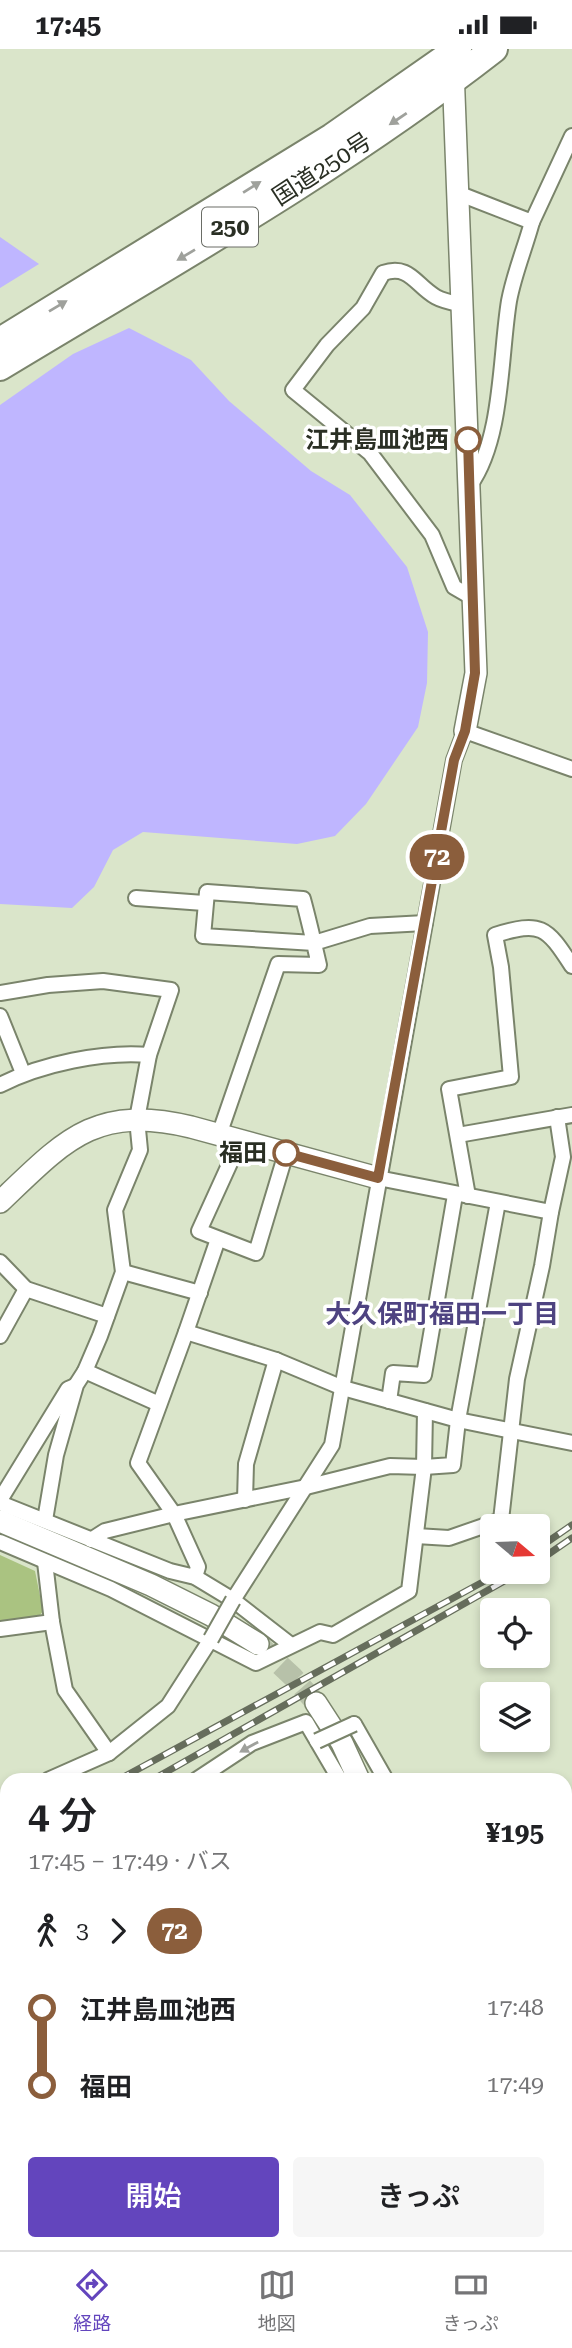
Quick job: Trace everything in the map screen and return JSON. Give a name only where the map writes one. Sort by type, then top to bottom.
[{"type":"highway","name":"国道250号","points":[[0,341],[332,137],[454,58],[494,49]]},
{"type":"highway","name":"国道250号","points":[[0,367],[323,169],[454,58]]},
{"type":"street","points":[[63,1773],[109,1753],[168,1706],[332,1445],[454,760],[465,731],[475,673],[454,58]]},
{"type":"street","points":[[469,487],[478,474],[491,440],[510,298],[532,222],[572,136]]},
{"type":"street","points":[[460,194],[532,222]]},
{"type":"street","points":[[463,305],[437,298],[404,272],[395,269],[383,273],[363,308],[327,345],[293,390],[370,453],[432,535],[454,587],[473,598]]},
{"type":"street","points":[[468,440],[491,440]]},
{"type":"street","points":[[465,731],[569,773]]},
{"type":"street","points":[[219,1135],[278,964],[319,965],[314,943],[303,898],[207,892],[204,903],[204,936],[314,943],[370,926],[425,923]]},
{"type":"street","points":[[136,898],[204,903]]},
{"type":"street","points":[[389,1401],[393,1373],[424,1375],[462,1195],[458,1135],[449,1089],[511,1077],[501,967],[495,935],[525,926],[537,928],[557,943],[572,966]]},
{"type":"street","points":[[0,993],[48,985],[103,981],[171,990],[149,1055],[137,1119],[140,1150],[116,1210],[123,1272],[85,1371],[76,1385],[56,1455],[45,1520]]},
{"type":"street","points":[[0,1016],[23,1073]]},
{"type":"street","points":[[0,1085],[23,1073],[69,1062],[132,1053],[149,1055]]},
{"type":"street","points":[[458,1135],[572,1115]]},
{"type":"street","points":[[416,1536],[449,1538],[500,1520],[517,1379],[563,1157],[557,1117]]},
{"type":"street","points":[[0,1202],[68,1141],[90,1129],[137,1119],[160,1120],[378,1178],[551,1212]]},
{"type":"street","points":[[240,1141],[200,1231],[256,1253],[286,1153]]},
{"type":"street","points":[[92,1540],[105,1531],[390,1466],[453,1465],[458,1420],[498,1202]]},
{"type":"street","points":[[195,1577],[198,1567],[174,1514],[138,1463],[218,1239]]},
{"type":"street","points":[[0,1262],[26,1289],[107,1316]]},
{"type":"street","points":[[123,1272],[200,1293]]},
{"type":"street","points":[[0,1336],[26,1289]]},
{"type":"street","points":[[186,1332],[276,1360],[343,1388],[458,1420],[572,1443]]},
{"type":"street","points":[[245,1500],[246,1464],[276,1360]]},
{"type":"street","points":[[85,1371],[159,1404]]},
{"type":"street","points":[[76,1385],[68,1389],[0,1502],[170,1571],[195,1577],[233,1600],[291,1645]]},
{"type":"street","points":[[0,1542],[111,1589],[256,1663],[320,1632],[333,1636],[409,1591],[424,1467],[425,1411]]},
{"type":"street","points":[[0,1521],[150,1585],[211,1615],[258,1644]]},
{"type":"street","points":[[45,1562],[52,1622],[65,1690],[109,1753]]},
{"type":"street","points":[[0,1629],[52,1622]]},
{"type":"street","points":[[311,1712],[317,1741],[332,1773]]},
{"type":"street","points":[[207,1773],[252,1743],[311,1712]]},
{"type":"street","points":[[311,1712],[342,1743],[356,1773]]},
{"type":"street","points":[[317,1741],[354,1724],[382,1773]]},
{"type":"green space","points":[[0,1555],[35,1571],[43,1611],[38,1618],[0,1625]]},
{"type":"shaded area","points":[[0,237],[39,264],[0,288]]},
{"type":"shaded area","points":[[129,328],[191,360],[229,401],[311,471],[350,495],[407,567],[428,632],[427,683],[418,727],[366,804],[335,836],[297,844],[143,832],[113,850],[94,887],[72,908],[0,904],[0,405],[73,354]]},
{"type":"tunnel","points":[[258,1644],[316,1703]]},
{"type":"railway","points":[[550,1540],[572,1525]]},
{"type":"railway","points":[[550,1553],[572,1538]]},
{"type":"railway","points":[[131,1773],[480,1583]]},
{"type":"railway","points":[[164,1773],[499,1584]]},
{"type":"bus line","name":"72","points":[[286,1153],[378,1178],[454,760],[465,731],[475,673],[468,440]]},
{"type":"place","name":"江井島皿池西","points":[[468,440]]},
{"type":"place","name":"福田","points":[[286,1153]]},
{"type":"district","name":"大久保町福田一丁目","points":[[442,1314]]}]
